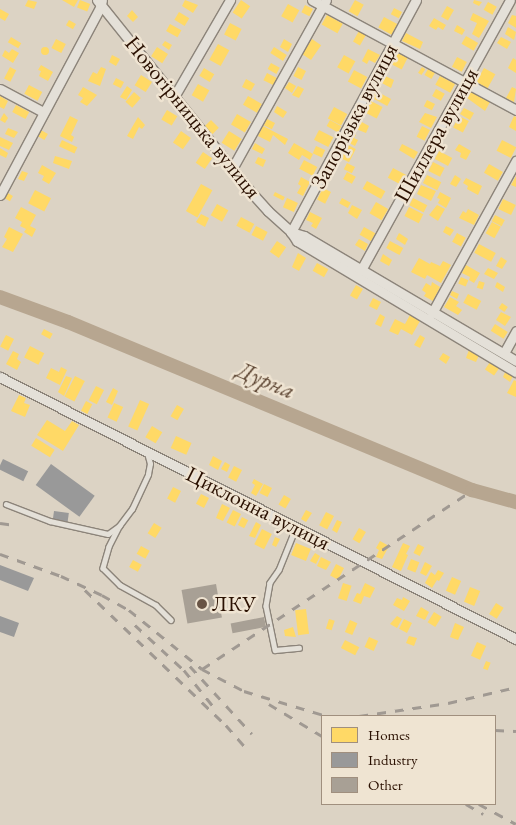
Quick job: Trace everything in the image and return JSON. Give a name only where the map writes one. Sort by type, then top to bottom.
[{"type":"street","points":[[175,95],[230,0]]},
{"type":"street","points":[[312,0],[324,3],[516,110]]},
{"type":"street","name":"Запорізька вулиця","points":[[292,232],[416,0]]},
{"type":"street","name":"Шиллера вулиця","points":[[361,270],[466,83],[510,0]]},
{"type":"street","points":[[0,195],[100,8],[100,1]]},
{"type":"street","name":"Новогірницька вулиця","points":[[100,1],[175,95],[204,135],[233,167],[268,212],[292,232],[304,236],[516,361]]},
{"type":"street","points":[[233,167],[324,3]]},
{"type":"street","points":[[0,89],[43,112]]},
{"type":"street","points":[[432,313],[516,161]]},
{"type":"street","name":"Новогірницька вулиця","points":[[292,232],[297,242],[516,372]]},
{"type":"street","points":[[504,353],[516,331]]},
{"type":"street","name":"Циклонна вулиця","points":[[0,377],[516,639]]},
{"type":"lane","points":[[147,451],[150,464],[148,474],[132,509],[119,526],[102,568],[120,585],[156,605],[172,620]]},
{"type":"lane","points":[[6,504],[50,521],[90,531],[108,534],[119,526]]},
{"type":"lane","points":[[296,528],[279,570],[270,584],[266,606],[275,650],[299,648]]},
{"type":"building: Homes","points":[[28,0],[37,2],[34,9],[25,6]]},
{"type":"building: Homes","points":[[62,0],[78,0],[74,7]]},
{"type":"building: Homes","points":[[80,0],[90,4],[87,12],[77,7]]},
{"type":"building: Homes","points":[[185,0],[198,5],[193,13],[182,6]]},
{"type":"building: Homes","points":[[241,0],[250,6],[242,19],[233,12]]},
{"type":"building: Homes","points":[[355,0],[364,5],[357,16],[349,11]]},
{"type":"building: Homes","points":[[474,0],[482,2],[479,6],[473,3]]},
{"type":"building: Homes","points":[[488,2],[497,7],[492,15],[484,10]]},
{"type":"building: Homes","points":[[288,4],[299,10],[293,23],[281,16]]},
{"type":"building: Homes","points":[[305,5],[313,9],[309,16],[301,12]]},
{"type":"building: Homes","points":[[447,6],[454,10],[448,20],[441,16]]},
{"type":"building: Homes","points":[[394,8],[402,12],[399,18],[391,14]]},
{"type":"building: Homes","points":[[0,9],[9,14],[5,21],[0,18]]},
{"type":"building: Homes","points":[[132,10],[138,17],[133,22],[127,16]]},
{"type":"building: Homes","points":[[179,12],[189,18],[185,26],[174,20]]},
{"type":"building: Homes","points":[[473,13],[489,21],[479,38],[472,34],[477,23],[470,20]]},
{"type":"building: Homes","points":[[327,15],[343,24],[337,33],[322,25]]},
{"type":"building: Homes","points":[[512,15],[516,16],[516,28],[508,23]]},
{"type":"building: Homes","points":[[384,17],[397,24],[392,35],[378,28]]},
{"type":"building: Homes","points":[[434,18],[446,25],[443,30],[438,27],[436,30],[429,26]]},
{"type":"building: Homes","points":[[69,20],[76,24],[73,29],[66,25]]},
{"type":"building: Homes","points":[[230,23],[242,29],[236,40],[224,35]]},
{"type":"building: Homes","points":[[170,24],[181,30],[177,37],[166,31]]},
{"type":"building: Homes","points":[[457,25],[465,30],[462,35],[454,31]]},
{"type":"building: Homes","points":[[508,27],[516,32],[514,40],[505,34]]},
{"type":"building: Homes","points":[[359,31],[366,35],[360,45],[353,41]]},
{"type":"building: Homes","points":[[406,33],[423,42],[420,49],[402,41]]},
{"type":"building: Homes","points":[[466,36],[478,43],[474,51],[462,44]]},
{"type":"building: Homes","points":[[11,37],[21,43],[18,48],[8,42]]},
{"type":"building: Homes","points":[[501,37],[511,42],[507,49],[497,43]]},
{"type":"building: Homes","points":[[56,39],[66,44],[61,53],[51,48]]},
{"type":"building: Homes","points":[[284,39],[292,44],[288,52],[280,47]]},
{"type":"building: Homes","points":[[312,39],[321,45],[311,60],[302,54]]},
{"type":"building: Homes","points":[[165,41],[172,45],[169,50],[162,45]]},
{"type":"building: Homes","points":[[218,44],[229,50],[221,66],[209,60]]},
{"type":"building: Homes","points":[[45,47],[49,51],[45,55],[41,51]]},
{"type":"building: Homes","points":[[157,47],[168,54],[162,63],[151,56]]},
{"type":"building: Homes","points":[[274,47],[287,55],[283,61],[270,53]]},
{"type":"building: Homes","points":[[12,49],[19,53],[13,63],[2,56],[5,50],[9,53]]},
{"type":"building: Homes","points":[[368,49],[380,55],[375,63],[369,60],[367,64],[362,61]]},
{"type":"building: Homes","points":[[396,52],[408,58],[402,69],[390,64]]},
{"type":"building: Homes","points":[[112,55],[120,59],[116,66],[109,62]]},
{"type":"building: Homes","points":[[344,55],[355,61],[349,74],[337,67]]},
{"type":"building: Homes","points":[[457,57],[467,62],[462,72],[452,67]]},
{"type":"building: Homes","points":[[513,58],[516,60],[516,73],[508,68]]},
{"type":"building: Homes","points":[[271,63],[280,68],[276,74],[268,69]]},
{"type":"building: Homes","points":[[41,65],[53,72],[48,81],[39,76],[41,71],[38,70]]},
{"type":"building: Homes","points":[[10,67],[16,70],[10,82],[4,79]]},
{"type":"building: Homes","points":[[101,67],[106,69],[100,86],[88,81],[93,72],[97,74]]},
{"type":"building: Homes","points":[[298,67],[306,71],[301,80],[293,76]]},
{"type":"building: Homes","points":[[422,67],[425,69],[421,75],[418,73]]},
{"type":"building: Homes","points":[[204,68],[214,74],[210,82],[199,76]]},
{"type":"building: Homes","points":[[484,68],[495,74],[488,88],[476,82]]},
{"type":"building: Homes","points":[[428,69],[435,73],[431,79],[424,75]]},
{"type":"building: Homes","points":[[354,70],[367,77],[361,89],[348,81]]},
{"type":"building: Homes","points":[[267,73],[277,78],[273,85],[263,80]]},
{"type":"building: Homes","points":[[141,75],[152,82],[146,92],[135,85]]},
{"type":"building: Homes","points":[[383,75],[394,80],[391,88],[380,82]]},
{"type":"building: Homes","points":[[440,76],[455,84],[450,93],[435,85]]},
{"type":"building: Homes","points":[[116,78],[124,82],[121,88],[113,84]]},
{"type":"building: Homes","points":[[246,79],[255,84],[251,91],[242,87]]},
{"type":"building: Homes","points":[[289,82],[296,86],[292,93],[285,88]]},
{"type":"building: Homes","points":[[198,84],[209,90],[203,102],[192,95]]},
{"type":"building: Homes","points":[[29,85],[42,92],[38,101],[24,94]]},
{"type":"building: Homes","points":[[127,86],[132,90],[126,100],[120,97]]},
{"type":"building: Homes","points":[[298,86],[304,89],[299,98],[292,95]]},
{"type":"building: Homes","points":[[83,87],[97,95],[87,106],[80,102],[83,98],[78,95]]},
{"type":"building: Homes","points":[[512,87],[516,89],[514,102],[506,98]]},
{"type":"building: Homes","points":[[436,89],[445,94],[441,101],[432,96]]},
{"type":"building: Homes","points":[[376,91],[391,99],[387,106],[372,98]]},
{"type":"building: Homes","points":[[471,91],[490,102],[485,111],[467,98]]},
{"type":"building: Homes","points":[[134,92],[141,98],[132,108],[125,102]]},
{"type":"building: Homes","points":[[0,96],[8,101],[4,109],[0,107]]},
{"type":"building: Homes","points":[[248,96],[262,104],[257,113],[243,105]]},
{"type":"building: Homes","points":[[427,100],[435,104],[432,110],[424,106]]},
{"type":"building: Homes","points":[[371,101],[383,107],[377,118],[365,113]]},
{"type":"building: Homes","points":[[16,105],[29,112],[25,119],[12,112]]},
{"type":"building: Homes","points":[[277,106],[287,112],[283,118],[274,112]]},
{"type":"building: Homes","points":[[334,107],[347,114],[341,126],[328,118]]},
{"type":"building: Homes","points":[[464,108],[474,113],[470,120],[460,114]]},
{"type":"building: Homes","points":[[167,110],[177,116],[172,126],[161,119]]},
{"type":"building: Homes","points":[[4,113],[8,118],[5,123],[0,120]]},
{"type":"building: Homes","points":[[425,113],[437,117],[431,128],[419,122]]},
{"type":"building: Homes","points":[[237,114],[251,122],[245,132],[231,124]]},
{"type":"building: Homes","points":[[70,116],[78,120],[71,135],[74,137],[72,142],[60,136]]},
{"type":"building: Homes","points":[[459,116],[469,121],[463,133],[453,128]]},
{"type":"building: Homes","points":[[514,116],[516,117],[516,131],[509,127]]},
{"type":"building: Homes","points":[[138,117],[145,125],[142,129],[139,127],[133,139],[127,136]]},
{"type":"building: Homes","points":[[267,119],[275,123],[272,129],[264,125]]},
{"type":"building: Homes","points":[[211,120],[219,128],[212,134],[205,126]]},
{"type":"building: Homes","points":[[330,120],[341,126],[338,132],[327,126]]},
{"type":"building: Homes","points":[[360,121],[369,126],[366,133],[356,129]]},
{"type":"building: Homes","points":[[263,126],[288,139],[285,145],[273,135],[270,142],[258,136]]},
{"type":"building: Homes","points":[[422,126],[430,130],[425,141],[417,137]]},
{"type":"building: Homes","points":[[8,128],[18,132],[14,138],[5,134]]},
{"type":"building: Homes","points":[[41,130],[48,134],[44,140],[38,136]]},
{"type":"building: Homes","points":[[319,130],[333,137],[328,147],[314,140]]},
{"type":"building: Homes","points":[[181,131],[191,138],[183,149],[173,142]]},
{"type":"building: Homes","points":[[229,131],[242,139],[234,151],[222,143]]},
{"type":"building: Homes","points":[[352,132],[356,135],[354,138],[358,140],[355,146],[347,142]]},
{"type":"building: Homes","points":[[0,137],[13,143],[9,150],[0,146]]},
{"type":"building: Homes","points":[[62,140],[77,147],[74,154],[59,146]]},
{"type":"building: Homes","points":[[502,140],[516,147],[511,158],[497,151]]},
{"type":"building: Homes","points":[[255,143],[265,149],[262,154],[252,149]]},
{"type":"building: Homes","points":[[294,143],[313,154],[310,160],[302,155],[299,160],[288,153]]},
{"type":"building: Homes","points":[[346,144],[356,149],[349,162],[339,157]]},
{"type":"building: Homes","points":[[402,144],[418,152],[414,159],[399,150]]},
{"type":"building: Homes","points":[[459,144],[471,151],[466,160],[460,157],[461,153],[455,150]]},
{"type":"building: Homes","points":[[316,146],[325,150],[322,157],[313,153]]},
{"type":"building: Homes","points":[[0,148],[8,153],[6,158],[0,155]]},
{"type":"building: Homes","points":[[439,151],[452,158],[448,166],[435,159]]},
{"type":"building: Homes","points":[[203,152],[212,158],[205,169],[196,163]]},
{"type":"building: Homes","points":[[55,156],[72,161],[69,169],[53,163]]},
{"type":"building: Homes","points":[[258,157],[266,160],[263,167],[255,163]]},
{"type":"building: Homes","points":[[304,160],[317,167],[313,176],[299,169]]},
{"type":"building: Homes","points":[[433,162],[445,168],[440,177],[428,171]]},
{"type":"building: Homes","points":[[347,163],[355,167],[352,173],[344,169]]},
{"type":"building: Homes","points":[[489,164],[503,172],[498,181],[484,173]]},
{"type":"building: Homes","points":[[42,165],[56,173],[49,184],[42,180],[44,176],[38,173]]},
{"type":"building: Homes","points":[[393,168],[406,175],[401,185],[388,178]]},
{"type":"building: Homes","points":[[22,171],[28,173],[24,181],[18,179]]},
{"type":"building: Homes","points":[[347,172],[356,177],[352,184],[343,179]]},
{"type":"building: Homes","points":[[427,175],[441,182],[437,190],[423,183]]},
{"type":"building: Homes","points":[[455,175],[461,179],[456,187],[450,184]]},
{"type":"building: Homes","points":[[516,176],[516,187],[511,185]]},
{"type":"building: Homes","points":[[301,177],[310,182],[303,196],[297,193],[301,186],[298,184]]},
{"type":"building: Homes","points":[[466,178],[482,186],[478,195],[467,189],[468,186],[463,183]]},
{"type":"building: Homes","points":[[367,181],[385,191],[381,199],[363,189]]},
{"type":"building: Homes","points":[[201,184],[212,190],[197,217],[186,211]]},
{"type":"building: Homes","points":[[421,185],[436,191],[431,201],[417,194]]},
{"type":"building: Homes","points":[[323,188],[331,192],[325,204],[317,200]]},
{"type":"building: Homes","points":[[35,190],[51,198],[44,212],[28,203]]},
{"type":"building: Homes","points":[[6,192],[13,196],[10,201],[3,197]]},
{"type":"building: Homes","points":[[275,192],[285,197],[283,201],[273,196]]},
{"type":"building: Homes","points":[[440,192],[451,198],[446,208],[438,203],[440,199],[437,198]]},
{"type":"building: Homes","points":[[287,198],[298,203],[294,212],[283,207]]},
{"type":"building: Homes","points":[[342,198],[351,203],[348,208],[339,203]]},
{"type":"building: Homes","points":[[413,198],[427,205],[424,212],[409,205]]},
{"type":"building: Homes","points":[[503,199],[516,205],[511,215],[498,209]]},
{"type":"building: Homes","points":[[376,202],[388,209],[382,220],[370,213]]},
{"type":"building: Homes","points":[[217,204],[228,210],[222,222],[211,215]]},
{"type":"building: Homes","points":[[352,205],[362,210],[357,219],[348,213]]},
{"type":"building: Homes","points":[[437,205],[445,209],[438,221],[429,215]]},
{"type":"building: Homes","points":[[21,207],[36,215],[30,226],[36,229],[32,237],[24,232],[26,229],[20,226],[22,222],[15,218]]},
{"type":"building: Homes","points":[[409,207],[423,214],[419,223],[404,216]]},
{"type":"building: Homes","points":[[468,209],[479,215],[474,225],[459,218],[463,211],[466,213]]},
{"type":"building: Homes","points":[[310,212],[322,218],[316,229],[311,226],[313,223],[306,220]]},
{"type":"building: Homes","points":[[201,214],[209,218],[205,227],[196,222]]},
{"type":"building: Homes","points":[[495,215],[505,220],[502,226],[492,221]]},
{"type":"building: Homes","points":[[241,217],[254,224],[250,233],[236,226]]},
{"type":"building: Homes","points":[[492,222],[501,227],[494,238],[486,233]]},
{"type":"building: Homes","points":[[256,226],[268,232],[263,241],[251,235]]},
{"type":"building: Homes","points":[[446,226],[454,230],[450,236],[443,232]]},
{"type":"building: Homes","points":[[9,227],[23,234],[13,252],[2,247],[7,239],[4,237]]},
{"type":"building: Homes","points":[[364,227],[375,233],[371,241],[360,235]]},
{"type":"building: Homes","points":[[399,233],[408,239],[405,245],[396,239]]},
{"type":"building: Homes","points":[[457,233],[466,238],[461,247],[452,242]]},
{"type":"building: Homes","points":[[359,239],[368,244],[365,251],[355,245]]},
{"type":"building: Homes","points":[[277,241],[286,247],[279,258],[270,252]]},
{"type":"building: Homes","points":[[390,241],[403,248],[399,255],[386,248]]},
{"type":"building: Homes","points":[[479,244],[496,253],[491,262],[474,253]]},
{"type":"building: Homes","points":[[298,253],[306,258],[299,271],[292,267]]},
{"type":"building: Homes","points":[[383,254],[392,260],[389,266],[380,261]]},
{"type":"building: Homes","points":[[501,257],[507,261],[502,269],[496,266]]},
{"type":"building: Homes","points":[[419,258],[430,264],[431,262],[440,266],[443,261],[451,265],[441,283],[427,275],[425,279],[411,272]]},
{"type":"building: Homes","points":[[317,263],[328,269],[324,277],[313,271]]},
{"type":"building: Homes","points":[[466,265],[480,273],[474,283],[469,280],[470,277],[462,273]]},
{"type":"building: Homes","points":[[488,268],[498,273],[494,279],[484,274]]},
{"type":"building: Homes","points":[[461,277],[468,280],[466,287],[458,283]]},
{"type":"building: Homes","points":[[479,281],[485,283],[483,290],[477,288]]},
{"type":"building: Homes","points":[[432,282],[440,287],[433,301],[424,296],[426,293],[422,290],[426,283],[431,286]]},
{"type":"building: Homes","points":[[497,282],[505,287],[503,292],[495,287]]},
{"type":"building: Homes","points":[[356,285],[363,289],[357,299],[350,295]]},
{"type":"building: Homes","points":[[452,291],[459,294],[457,299],[450,295]]},
{"type":"building: Homes","points":[[468,294],[481,301],[477,310],[463,303]]},
{"type":"building: Homes","points":[[450,297],[459,302],[456,306],[462,310],[458,315],[444,307]]},
{"type":"building: Homes","points":[[373,298],[381,302],[377,310],[369,306]]},
{"type":"building: Homes","points":[[502,303],[508,307],[504,312],[499,308]]},
{"type":"building: Homes","points":[[501,312],[511,317],[505,326],[496,320]]},
{"type":"building: Homes","points":[[380,314],[385,317],[381,327],[375,324]]},
{"type":"building: Homes","points":[[410,315],[420,321],[412,335],[401,329],[398,335],[389,331],[395,319],[405,324]]},
{"type":"building: Homes","points":[[495,324],[508,332],[503,339],[491,331]]},
{"type":"building: Homes","points":[[44,329],[53,334],[50,339],[41,334]]},
{"type":"building: Homes","points":[[6,335],[14,339],[8,351],[0,347]]},
{"type":"building: Homes","points":[[420,335],[425,338],[420,348],[414,345]]},
{"type":"building: Homes","points":[[30,346],[44,353],[38,365],[24,358]]},
{"type":"building: Homes","points":[[469,350],[479,355],[476,362],[466,358]]},
{"type":"building: Homes","points":[[13,351],[19,354],[17,359],[21,362],[17,370],[6,364]]},
{"type":"building: Homes","points":[[443,353],[450,357],[446,364],[439,359]]},
{"type":"building: Homes","points":[[490,362],[499,368],[494,376],[485,369]]},
{"type":"building: Homes","points":[[61,367],[67,370],[60,385],[46,378],[51,368],[59,372]]},
{"type":"building: Homes","points":[[506,370],[514,374],[510,382],[503,377]]},
{"type":"building: Homes","points":[[66,376],[72,378],[64,396],[58,392]]},
{"type":"building: Homes","points":[[75,376],[85,381],[74,401],[65,396]]},
{"type":"building: Homes","points":[[514,380],[516,381],[516,397],[507,393]]},
{"type":"building: Homes","points":[[96,386],[104,390],[97,404],[89,400]]},
{"type":"building: Homes","points":[[113,388],[118,391],[112,405],[106,402]]},
{"type":"building: Homes","points":[[19,395],[26,398],[24,403],[30,405],[25,417],[11,411]]},
{"type":"building: Homes","points":[[140,400],[149,404],[137,431],[128,426]]},
{"type":"building: Homes","points":[[86,401],[92,404],[87,414],[81,411]]},
{"type":"building: Homes","points":[[114,403],[123,407],[117,422],[107,418]]},
{"type":"building: Homes","points":[[177,405],[184,409],[177,420],[170,416]]},
{"type":"building: Homes","points":[[47,420],[65,431],[72,421],[79,425],[63,451],[37,435]]},
{"type":"building: Homes","points":[[152,426],[162,432],[156,443],[145,437]]},
{"type":"building: Homes","points":[[176,436],[192,443],[186,455],[171,448]]},
{"type":"building: Homes","points":[[36,438],[55,450],[50,457],[31,446]]},
{"type":"building: Homes","points":[[213,456],[222,461],[218,470],[209,465]]},
{"type":"building: Homes","points":[[225,462],[230,465],[227,472],[221,469]]},
{"type":"building: Homes","points":[[234,466],[242,470],[236,482],[228,478]]},
{"type":"building: Homes","points":[[254,479],[263,484],[256,496],[251,493],[255,485],[252,483]]},
{"type":"building: Homes","points":[[264,484],[272,488],[267,497],[259,493]]},
{"type":"building: Homes","points":[[173,487],[181,491],[175,503],[167,499]]},
{"type":"building: Homes","points":[[201,494],[209,498],[204,508],[196,504]]},
{"type":"building: Homes","points":[[284,495],[291,499],[285,509],[278,505]]},
{"type":"building: Homes","points":[[222,504],[230,508],[223,521],[216,518]]},
{"type":"building: Homes","points":[[233,510],[241,514],[235,527],[227,522]]},
{"type":"building: Homes","points":[[306,510],[312,513],[306,522],[301,519]]},
{"type":"building: Homes","points":[[326,512],[334,516],[327,529],[319,525]]},
{"type":"building: Homes","points":[[242,517],[248,520],[244,528],[238,525]]},
{"type":"building: Homes","points":[[337,520],[342,522],[337,533],[332,530]]},
{"type":"building: Homes","points":[[256,522],[261,525],[255,538],[249,536]]},
{"type":"building: Homes","points":[[154,523],[162,528],[155,538],[148,533]]},
{"type":"building: Homes","points":[[359,528],[366,532],[359,543],[352,539]]},
{"type":"building: Homes","points":[[262,529],[272,534],[264,549],[254,544]]},
{"type":"building: Homes","points":[[275,537],[280,539],[276,547],[272,545]]},
{"type":"building: Homes","points":[[380,541],[389,546],[382,559],[376,557],[379,550],[376,548]]},
{"type":"building: Homes","points":[[296,543],[311,549],[306,561],[291,555]]},
{"type":"building: Homes","points":[[403,543],[410,546],[401,571],[392,567]]},
{"type":"building: Homes","points":[[418,544],[424,547],[420,556],[413,553]]},
{"type":"building: Homes","points":[[141,546],[150,551],[145,559],[137,554]]},
{"type":"building: Homes","points":[[315,553],[320,556],[316,564],[310,561]]},
{"type":"building: Homes","points":[[321,557],[331,562],[326,570],[317,566]]},
{"type":"building: Homes","points":[[411,559],[419,562],[415,572],[407,569]]},
{"type":"building: Homes","points":[[133,560],[142,565],[138,572],[129,567]]},
{"type":"building: Homes","points":[[425,562],[432,566],[426,576],[420,573]]},
{"type":"building: Homes","points":[[336,564],[344,568],[338,580],[330,576]]},
{"type":"building: Homes","points":[[438,570],[444,573],[432,588],[425,583],[431,572],[435,575]]},
{"type":"building: Homes","points":[[452,577],[461,581],[455,595],[446,591]]},
{"type":"building: Homes","points":[[343,583],[352,586],[347,601],[338,598]]},
{"type":"building: Homes","points":[[365,583],[375,588],[370,598],[364,596],[361,604],[353,601],[357,593],[360,594]]},
{"type":"building: Homes","points":[[470,587],[480,591],[474,606],[464,602]]},
{"type":"building: Homes","points":[[403,597],[410,601],[404,611],[393,605],[397,598],[402,600]]},
{"type":"building: Homes","points":[[496,603],[504,608],[497,619],[489,614]]},
{"type":"building: Homes","points":[[421,607],[429,612],[425,620],[416,616]]},
{"type":"building: Homes","points":[[306,609],[309,634],[298,635],[295,610]]},
{"type":"building: Homes","points":[[434,612],[442,617],[435,627],[428,622]]},
{"type":"building: Homes","points":[[397,616],[402,619],[397,628],[390,624]]},
{"type":"building: Homes","points":[[329,619],[335,621],[332,630],[326,629]]},
{"type":"building: Homes","points":[[404,619],[412,623],[407,633],[399,629]]},
{"type":"building: Homes","points":[[350,620],[357,623],[352,635],[345,632]]},
{"type":"building: Homes","points":[[455,623],[464,627],[458,640],[450,637]]},
{"type":"building: Homes","points":[[293,627],[296,637],[285,636],[284,630]]},
{"type":"building: Homes","points":[[409,636],[417,638],[414,646],[406,643]]},
{"type":"building: Homes","points":[[369,637],[378,641],[374,651],[365,647]]},
{"type":"building: Homes","points":[[345,640],[359,647],[355,655],[341,648]]},
{"type":"building: Homes","points":[[477,642],[486,646],[480,660],[471,656]]},
{"type":"building: Homes","points":[[486,661],[491,663],[488,670],[483,668]]},
{"type":"building: Industry","points":[[3,459],[28,471],[23,481],[0,470]]},
{"type":"building: Industry","points":[[51,464],[95,496],[79,517],[36,485]]},
{"type":"building: Industry","points":[[54,511],[69,513],[68,522],[53,520]]},
{"type":"building: Industry","points":[[0,565],[34,578],[28,591],[0,580]]},
{"type":"building: Industry","points":[[0,616],[19,623],[14,637],[0,632]]},
{"type":"building: Other","name":"ЛКУ","points":[[216,584],[222,617],[187,624],[182,590]]},
{"type":"building: Other","points":[[264,617],[266,627],[233,633],[231,623]]},
{"type":"waterway","name":"Дурна","points":[[0,297],[68,322],[472,490],[516,502]]},
{"type":"railway","points":[[202,669],[472,490]]},
{"type":"railway","points":[[0,523],[15,525]]},
{"type":"railway","points":[[0,554],[61,576],[129,610],[202,669],[244,691],[324,715]]},
{"type":"railway","points":[[85,590],[226,725],[245,747]]},
{"type":"railway","points":[[135,625],[184,670],[213,706]]},
{"type":"railway","points":[[190,666],[252,734]]},
{"type":"railway","points":[[366,715],[448,703],[516,687]]},
{"type":"railway","points":[[269,704],[321,735]]},
{"type":"railway","points":[[496,730],[516,731]]},
{"type":"railway","points":[[468,805],[483,814]]},
{"type":"railway","points":[[481,805],[516,824]]},
{"type":"place","name":"ЛКУ","points":[[202,604]]}]
